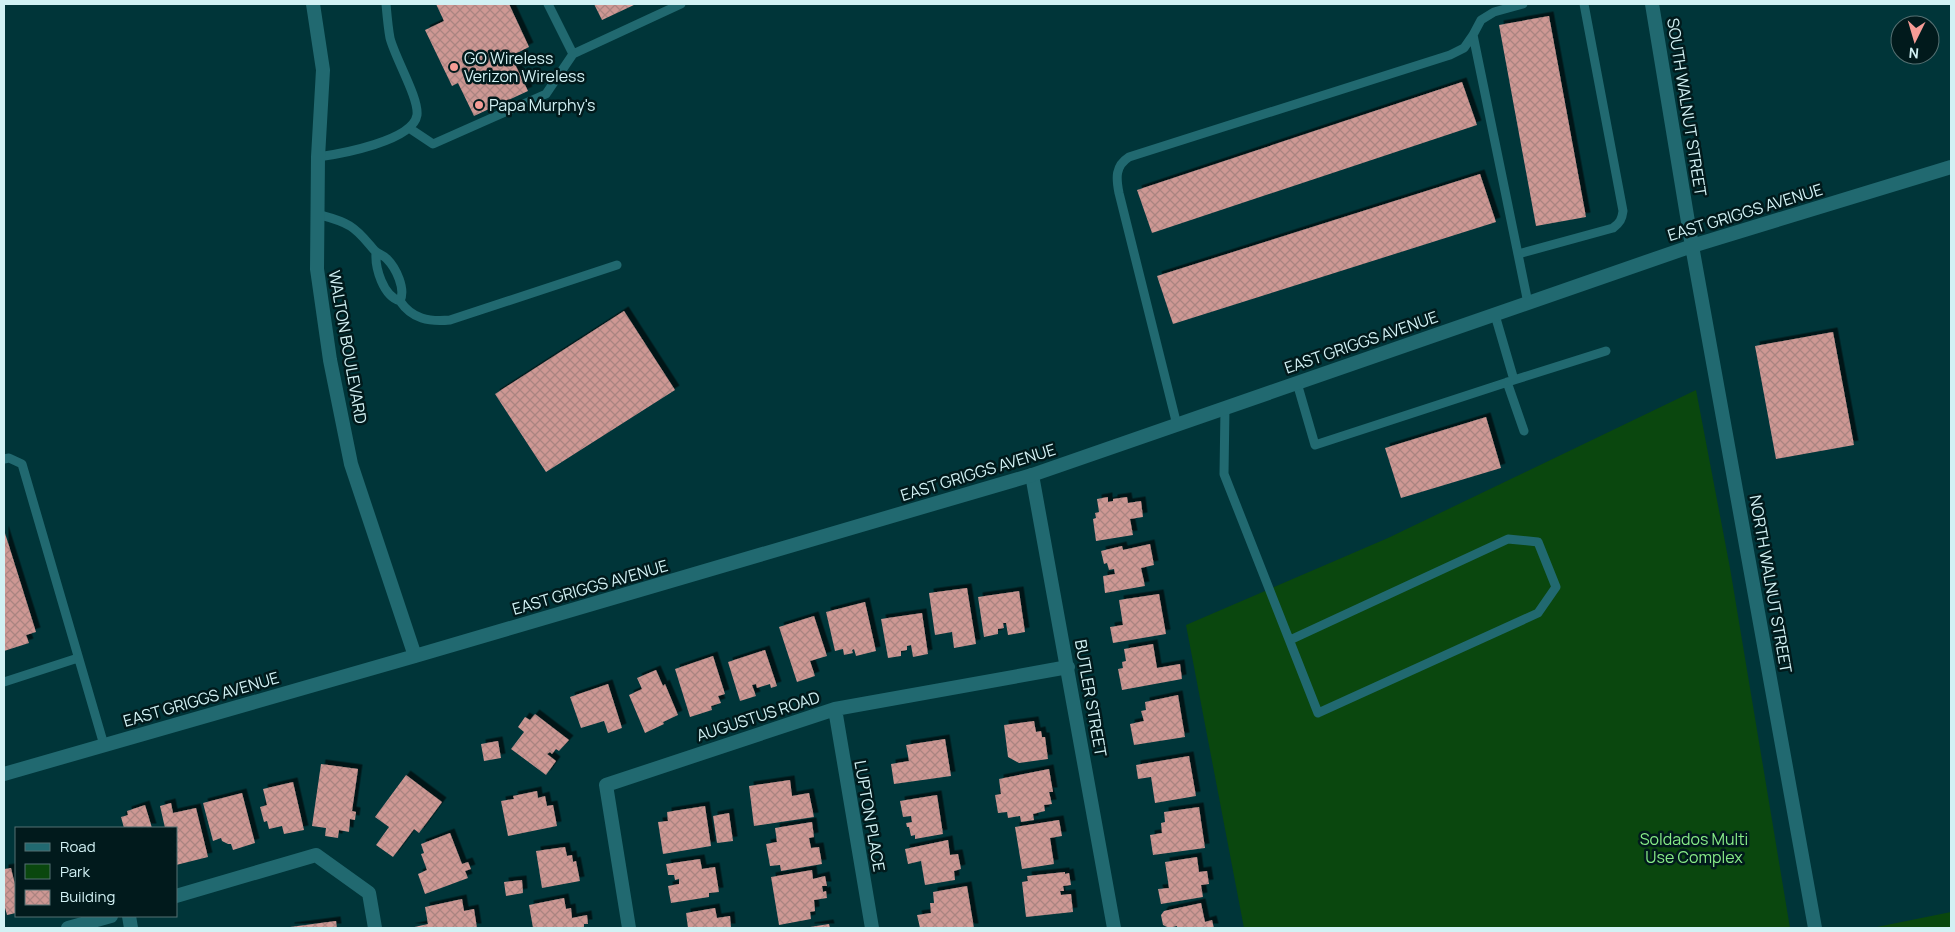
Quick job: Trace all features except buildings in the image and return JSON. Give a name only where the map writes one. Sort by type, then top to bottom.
[{"type":"street","name":"WALTON BOULEVARD","points":[[313,4],[323,70],[318,157],[317,269],[330,360],[351,464],[415,656]]},
{"type":"street","name":"SOUTH WALNUT STREET","points":[[1652,4],[1692,246]]},
{"type":"street","name":"EAST GRIGGS AVENUE","points":[[4,774],[1032,475],[1692,246],[1951,167]]},
{"type":"street","name":"NORTH WALNUT STREET","points":[[1692,246],[1815,928]]},
{"type":"street","name":"BUTLER STREET","points":[[1032,475],[1114,928]]},
{"type":"street","name":"AUGUSTUS ROAD","points":[[629,928],[606,785],[835,710],[1068,667]]},
{"type":"street","name":"LUPTON PLACE","points":[[835,710],[872,928]]},
{"type":"street","points":[[178,895],[316,855],[369,893],[375,928]]},
{"type":"street","points":[[68,928],[107,917]]},
{"type":"lane","points":[[318,157],[354,150],[398,136],[409,128],[417,116],[416,104],[390,39],[386,4]]},
{"type":"lane","points":[[548,4],[573,54]]},
{"type":"lane","points":[[409,128],[433,144],[546,94],[573,54],[681,4]]},
{"type":"lane","points":[[1177,425],[1119,193],[1117,179],[1118,169],[1122,161],[1129,157],[1450,54],[1464,48],[1474,35],[1481,20],[1494,12],[1524,4]]},
{"type":"lane","points":[[1518,254],[1613,228],[1619,224],[1622,218],[1623,211],[1584,4]]},
{"type":"lane","points":[[1474,35],[1528,303]]},
{"type":"lane","points":[[317,214],[350,226],[365,239],[376,253],[386,258],[399,279],[402,296],[400,301]]},
{"type":"lane","points":[[376,253],[376,262],[390,295],[400,301],[406,311],[421,319],[434,322],[450,320],[617,265]]},
{"type":"lane","points":[[1495,315],[1524,431]]},
{"type":"lane","points":[[1297,383],[1315,445],[1606,351]]},
{"type":"lane","points":[[1224,408],[1224,474],[1318,713],[1538,613],[1556,587],[1538,542],[1508,539],[1290,640]]},
{"type":"lane","points":[[4,459],[9,458],[22,464],[104,745]]},
{"type":"lane","points":[[4,682],[78,658]]},
{"type":"green space","name":"Soldados Multi Use Complex","points":[[1696,390],[1730,568],[1790,928],[1244,928],[1186,625],[1388,538]]},
{"type":"green space","points":[[1951,912],[1951,928],[1872,928]]},
{"type":"place","name":"GO Wireless Verizon Wireless","points":[[454,67]]},
{"type":"place","name":"Papa Murphy's","points":[[479,105]]}]
